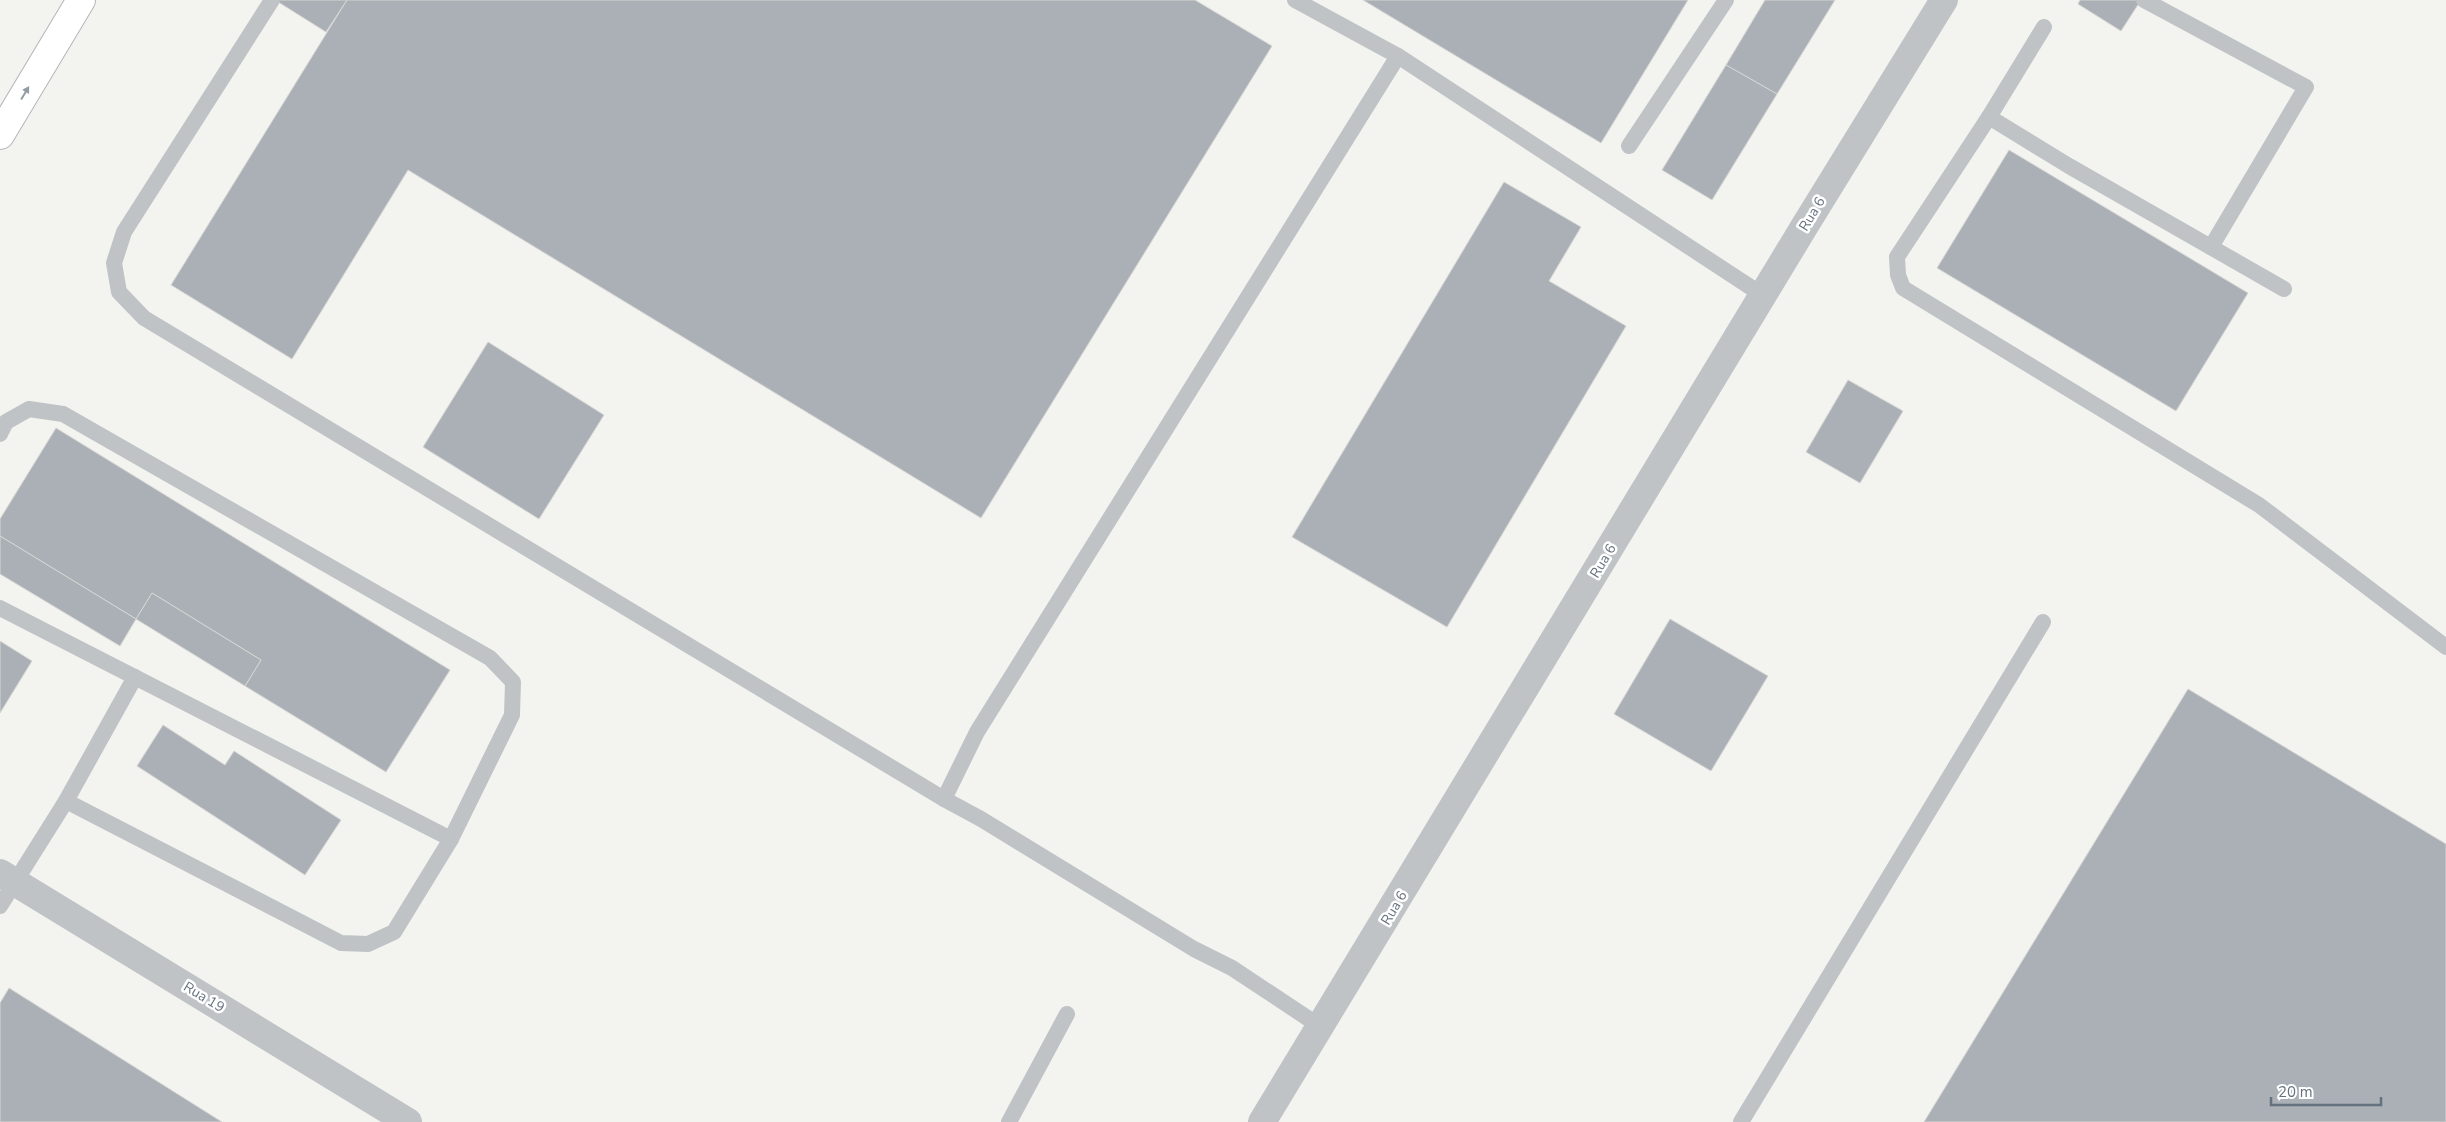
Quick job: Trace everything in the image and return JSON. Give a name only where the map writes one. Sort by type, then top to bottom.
[{"type":"street","points":[[0,135],[82,0]]},
{"type":"street","name":"Rua 6","points":[[1262,1122],[1322,1027],[1944,0]]},
{"type":"street","name":"Rua 19","points":[[8,877],[408,1122]]},
{"type":"lane","points":[[272,0],[124,232],[114,264],[119,292],[144,318],[944,799],[981,819],[1194,949],[1232,968],[1322,1027]]},
{"type":"lane","points":[[1295,0],[1398,56],[1764,296]]},
{"type":"lane","points":[[1629,146],[1726,0]]},
{"type":"lane","points":[[2144,0],[2306,87],[2211,246]]},
{"type":"lane","points":[[2044,27],[1989,117],[1897,257],[1898,275],[1903,288],[2259,505],[2446,647]]},
{"type":"lane","points":[[944,799],[977,732],[1398,56]]},
{"type":"lane","points":[[1989,117],[2069,166],[2284,289]]},
{"type":"lane","points":[[0,434],[6,422],[29,409],[63,414],[490,658],[512,682],[512,715],[451,839],[394,932],[368,944],[341,943],[66,801]]},
{"type":"lane","points":[[0,608],[451,839]]},
{"type":"lane","points":[[1741,1122],[2043,622]]},
{"type":"lane","points":[[0,906],[8,877],[66,801],[135,677]]},
{"type":"lane","points":[[1009,1122],[1067,1014]]},
{"type":"building","points":[[275,0],[347,0],[326,32]]},
{"type":"building","points":[[347,0],[1195,0],[1272,46],[981,518],[408,170],[292,359],[171,285]]},
{"type":"building","points":[[1363,0],[1688,0],[1601,143]]},
{"type":"building","points":[[1765,0],[1835,0],[1777,94],[1726,65]]},
{"type":"building","points":[[2080,0],[2141,0],[2121,31],[2078,4]]},
{"type":"building","points":[[1726,65],[1777,94],[1712,200],[1662,170]]},
{"type":"building","points":[[2009,150],[2248,293],[2176,411],[1937,268]]},
{"type":"building","points":[[1504,182],[1581,227],[1549,281],[1626,326],[1447,627],[1292,537]]},
{"type":"building","points":[[488,342],[604,415],[539,519],[423,447]]},
{"type":"building","points":[[1848,380],[1903,411],[1860,483],[1806,452]]},
{"type":"building","points":[[56,428],[450,670],[386,772],[245,686],[261,660],[152,593],[136,619],[0,536],[0,519]]},
{"type":"building","points":[[0,536],[136,619],[120,646],[0,574]]},
{"type":"building","points":[[152,593],[261,660],[245,686],[136,619]]},
{"type":"building","points":[[1670,619],[1768,676],[1711,771],[1614,714]]},
{"type":"building","points":[[0,641],[32,661],[0,713]]},
{"type":"building","points":[[2188,689],[2446,844],[2446,1122],[1924,1122]]},
{"type":"building","points":[[163,725],[225,765],[234,751],[341,820],[305,875],[137,766]]},
{"type":"building","points":[[9,988],[222,1122],[0,1122],[0,1003]]}]
